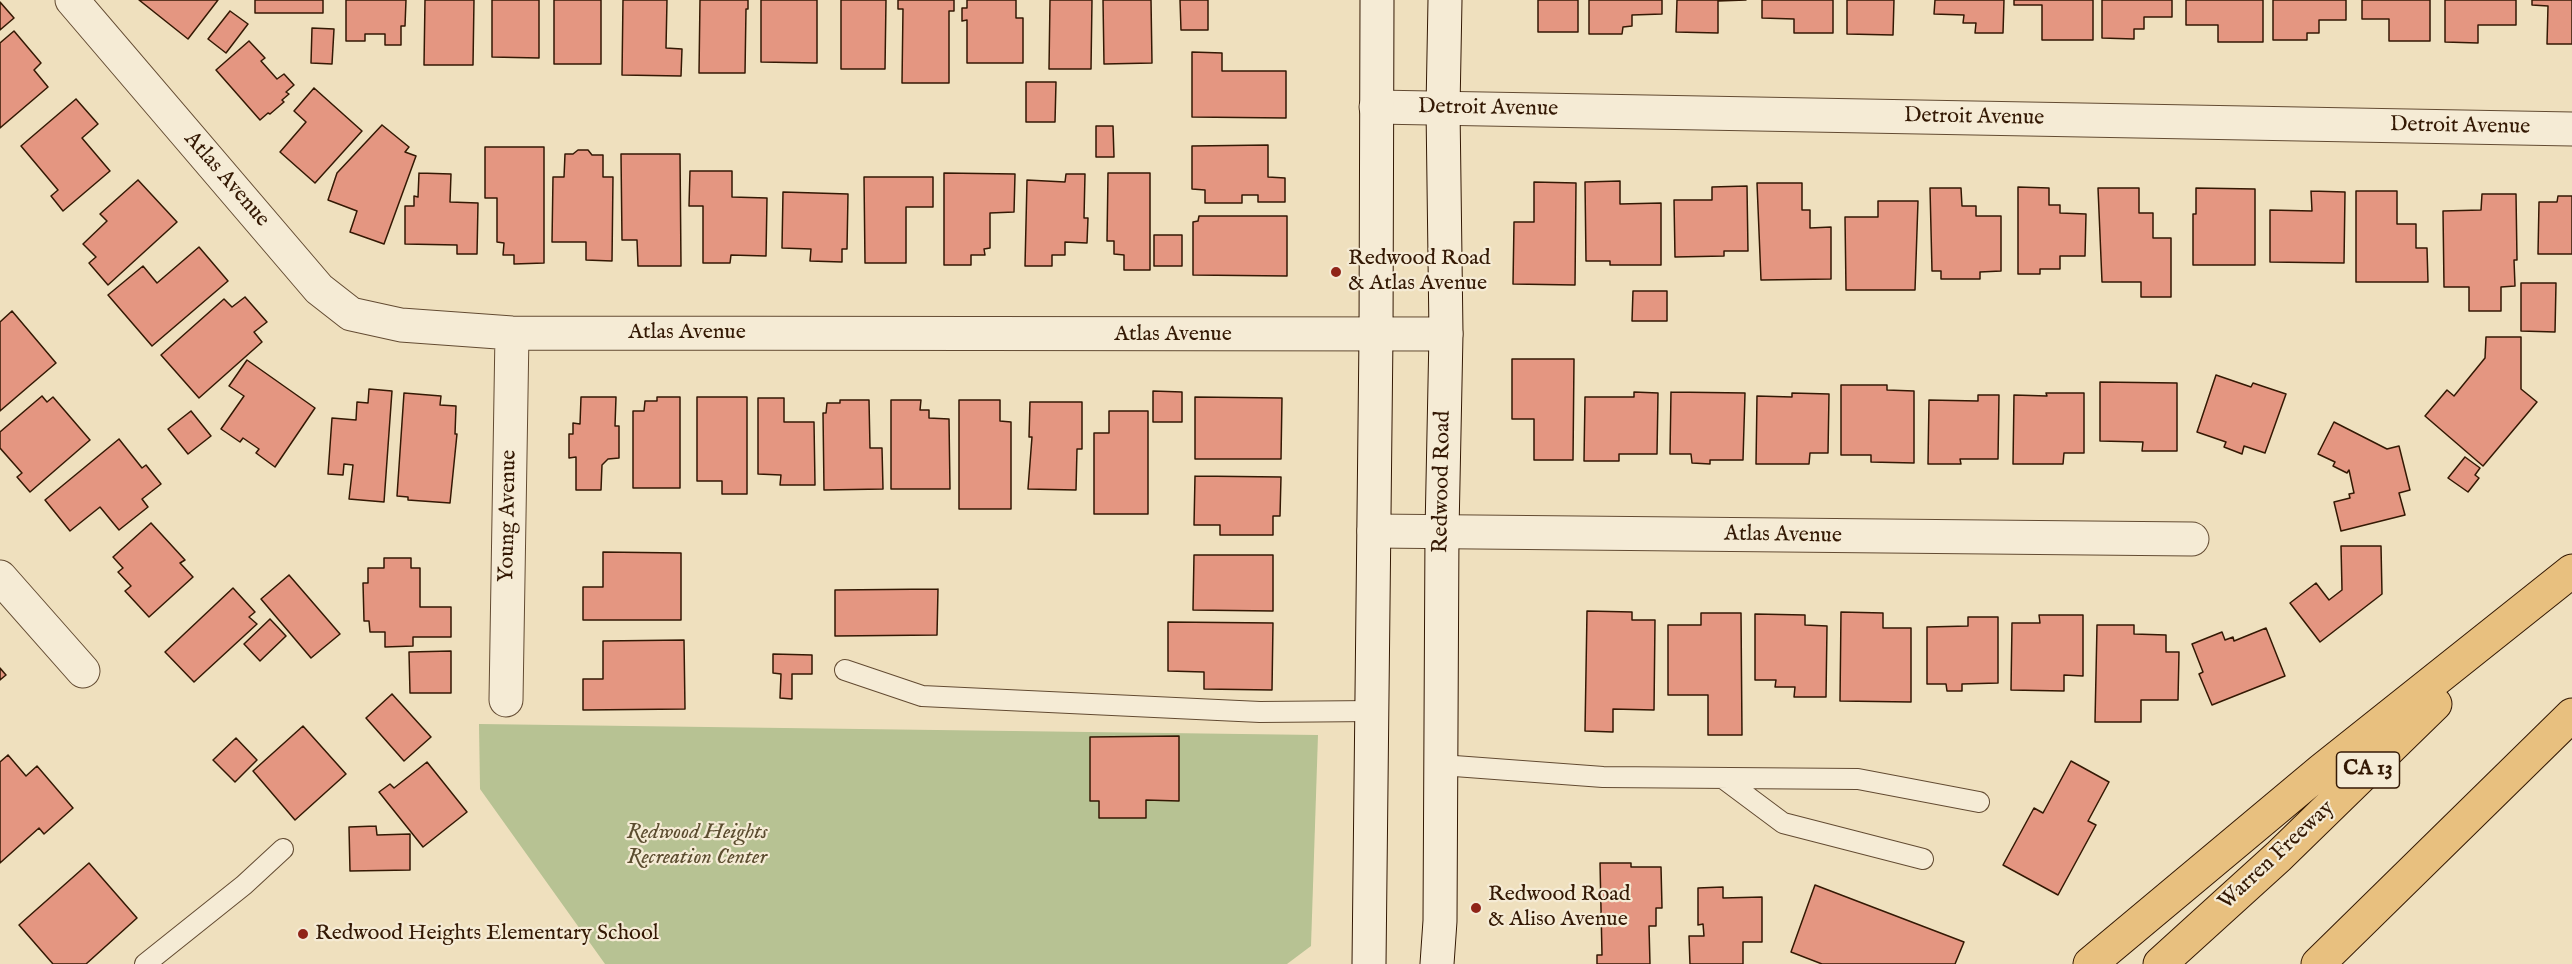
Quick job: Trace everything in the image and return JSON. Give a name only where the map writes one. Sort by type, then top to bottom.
[{"type":"highway","points":[[2090,964],[2322,770],[2572,571]]},
{"type":"highway","name":"Warren Freeway","points":[[2160,964],[2279,856],[2572,571]]},
{"type":"highway","points":[[2318,964],[2572,715]]},
{"type":"highway","points":[[2324,964],[2352,933]]},
{"type":"street","name":"Atlas Avenue","points":[[72,0],[319,289],[351,314],[400,325],[512,333],[1446,334]]},
{"type":"street","points":[[1369,964],[1373,711],[1377,0]]},
{"type":"street","name":"Redwood Road","points":[[1437,964],[1440,921],[1442,531],[1446,334],[1443,108],[1445,0]]},
{"type":"street","name":"Detroit Avenue","points":[[1376,107],[2572,129]]},
{"type":"street","name":"Young Avenue","points":[[506,700],[512,333]]},
{"type":"street","name":"Atlas Avenue","points":[[1374,531],[2192,539]]},
{"type":"street","points":[[0,577],[83,671]]},
{"type":"lane","points":[[845,670],[922,696],[1260,712],[1373,711]]},
{"type":"lane","points":[[1441,765],[1603,777],[1724,780],[1858,779],[1979,802]]},
{"type":"lane","points":[[1724,780],[1783,823],[1923,860]]},
{"type":"lane","points":[[145,964],[244,885],[282,849]]},
{"type":"green space","name":"Redwood Heights Recreation Center","points":[[479,724],[1318,735],[1311,946],[1287,964],[605,964],[480,789]]},
{"type":"building","points":[[139,0],[218,0],[188,39]]},
{"type":"building","points":[[255,0],[323,0],[323,13],[255,13]]},
{"type":"building","points":[[346,0],[406,0],[405,26],[401,26],[401,45],[385,45],[385,34],[365,34],[365,41],[346,41]]},
{"type":"building","points":[[425,0],[474,0],[473,65],[424,65]]},
{"type":"building","points":[[492,0],[539,0],[539,58],[492,57]]},
{"type":"building","points":[[554,0],[601,0],[601,64],[554,64]]},
{"type":"building","points":[[623,0],[667,0],[666,48],[682,49],[681,76],[622,75]]},
{"type":"building","points":[[700,0],[748,0],[745,73],[699,73]]},
{"type":"building","points":[[761,0],[817,0],[817,63],[761,62]]},
{"type":"building","points":[[841,0],[886,0],[885,69],[841,69]]},
{"type":"building","points":[[898,0],[954,0],[954,11],[949,11],[949,83],[902,83],[903,9],[898,9]]},
{"type":"building","points":[[967,0],[1016,0],[1016,18],[1023,18],[1023,63],[967,63],[967,20],[962,21],[962,8],[967,8]]},
{"type":"building","points":[[1050,0],[1092,0],[1091,69],[1049,69]]},
{"type":"building","points":[[1103,0],[1151,0],[1152,63],[1104,64]]},
{"type":"building","points":[[1180,0],[1208,0],[1208,30],[1181,30]]},
{"type":"building","points":[[1538,0],[1578,0],[1578,32],[1538,32]]},
{"type":"building","points":[[1589,0],[1662,0],[1662,14],[1632,15],[1632,26],[1623,27],[1622,34],[1589,34]]},
{"type":"building","points":[[1677,0],[1746,0],[1718,1],[1718,33],[1676,32]]},
{"type":"building","points":[[1762,0],[1833,0],[1833,33],[1794,33],[1794,19],[1762,18]]},
{"type":"building","points":[[1847,0],[1894,0],[1893,35],[1847,34]]},
{"type":"building","points":[[1935,0],[2004,0],[2003,33],[1975,33],[1976,23],[1963,23],[1964,15],[1934,14]]},
{"type":"building","points":[[2014,0],[2093,0],[2093,40],[2042,40],[2042,5],[2014,5]]},
{"type":"building","points":[[2102,0],[2172,0],[2172,17],[2144,17],[2144,29],[2134,29],[2134,39],[2102,38]]},
{"type":"building","points":[[2186,0],[2263,0],[2263,42],[2218,42],[2218,25],[2186,25]]},
{"type":"building","points":[[2273,0],[2346,0],[2346,20],[2319,20],[2319,33],[2307,33],[2307,40],[2273,40]]},
{"type":"building","points":[[2362,0],[2430,0],[2430,41],[2389,41],[2389,19],[2362,19]]},
{"type":"building","points":[[2445,0],[2516,0],[2516,25],[2478,25],[2478,43],[2445,42]]},
{"type":"building","points":[[2532,0],[2572,0],[2572,44],[2547,44],[2548,6],[2532,5]]},
{"type":"building","points":[[0,2],[14,18],[0,30]]},
{"type":"building","points":[[230,11],[248,24],[226,53],[208,39]]},
{"type":"building","points":[[312,28],[334,29],[332,64],[311,63]]},
{"type":"building","points":[[14,31],[41,63],[34,70],[48,87],[0,128],[0,43]]},
{"type":"building","points":[[249,41],[265,58],[261,61],[277,79],[284,74],[294,85],[286,92],[289,94],[282,100],[284,102],[260,120],[216,70]]},
{"type":"building","points":[[1192,52],[1222,53],[1222,71],[1286,71],[1286,118],[1192,117]]},
{"type":"building","points":[[1026,82],[1056,82],[1055,122],[1026,122]]},
{"type":"building","points":[[314,88],[362,131],[315,183],[280,152],[306,122],[294,111]]},
{"type":"building","points":[[76,99],[98,124],[82,138],[110,171],[63,211],[51,196],[58,190],[21,146]]},
{"type":"building","points":[[382,125],[409,147],[405,152],[416,156],[384,244],[350,232],[357,211],[328,200],[337,173]]},
{"type":"building","points":[[1096,126],[1113,126],[1114,157],[1096,157]]},
{"type":"building","points":[[1268,145],[1268,177],[1285,178],[1285,202],[1258,202],[1258,195],[1242,195],[1242,203],[1205,203],[1205,190],[1192,189],[1192,146]]},
{"type":"building","points":[[485,147],[544,147],[544,263],[514,264],[514,255],[503,255],[504,243],[497,242],[497,198],[485,198]]},
{"type":"building","points":[[578,150],[588,150],[592,155],[603,155],[603,177],[613,177],[612,261],[586,260],[586,242],[552,242],[553,177],[564,177],[565,154],[573,154]]},
{"type":"building","points":[[621,154],[680,154],[681,266],[638,266],[637,240],[622,240]]},
{"type":"building","points":[[690,171],[732,171],[732,197],[767,198],[766,256],[731,255],[730,263],[703,263],[703,206],[689,206]]},
{"type":"building","points":[[419,173],[451,174],[450,202],[478,203],[477,254],[457,254],[457,245],[405,244],[405,206],[414,206],[414,196],[418,197]]},
{"type":"building","points":[[944,173],[1015,174],[1014,212],[990,213],[990,248],[984,249],[985,255],[971,255],[971,265],[944,265]]},
{"type":"building","points":[[1108,173],[1150,173],[1150,270],[1124,270],[1124,255],[1114,254],[1114,241],[1107,241]]},
{"type":"building","points":[[1066,174],[1085,174],[1084,218],[1088,218],[1087,243],[1065,242],[1065,255],[1052,255],[1052,266],[1025,266],[1027,180],[1065,182]]},
{"type":"building","points":[[864,177],[933,177],[933,207],[906,207],[906,263],[865,263]]},
{"type":"building","points":[[138,180],[177,222],[108,285],[89,263],[96,257],[83,244],[107,221],[100,214]]},
{"type":"building","points":[[1620,181],[1620,204],[1661,203],[1661,265],[1610,265],[1610,261],[1586,261],[1585,182]]},
{"type":"building","points":[[1534,182],[1576,183],[1575,285],[1513,284],[1514,222],[1534,222]]},
{"type":"building","points":[[1757,183],[1802,183],[1802,210],[1810,210],[1810,228],[1831,227],[1831,279],[1761,280]]},
{"type":"building","points":[[1747,186],[1748,251],[1724,251],[1724,256],[1675,257],[1674,200],[1712,200],[1712,187]]},
{"type":"building","points":[[2018,187],[2049,188],[2049,205],[2060,205],[2060,213],[2086,214],[2085,256],[2060,256],[2060,269],[2040,269],[2040,274],[2018,274]]},
{"type":"building","points":[[1930,188],[1961,188],[1962,206],[1976,206],[1976,216],[2001,216],[2001,271],[1980,272],[1980,279],[1941,279],[1941,271],[1932,271]]},
{"type":"building","points":[[2098,188],[2139,188],[2139,213],[2153,213],[2153,238],[2171,238],[2171,297],[2141,297],[2141,282],[2102,282]]},
{"type":"building","points":[[2196,188],[2255,189],[2255,265],[2193,265],[2193,214],[2196,214]]},
{"type":"building","points":[[2311,191],[2345,192],[2344,263],[2270,262],[2270,210],[2312,211]]},
{"type":"building","points":[[2356,191],[2397,191],[2397,224],[2416,224],[2416,248],[2427,248],[2428,282],[2356,282]]},
{"type":"building","points":[[783,192],[848,194],[847,249],[842,249],[842,262],[810,261],[811,249],[782,248]]},
{"type":"building","points":[[2482,194],[2516,194],[2515,286],[2501,287],[2501,311],[2469,311],[2469,287],[2444,287],[2443,211],[2481,210]]},
{"type":"building","points":[[2558,196],[2572,196],[2572,254],[2538,254],[2539,202],[2557,202]]},
{"type":"building","points":[[1878,201],[1918,201],[1915,290],[1846,290],[1845,217],[1878,217]]},
{"type":"building","points":[[1199,216],[1287,216],[1287,276],[1193,275],[1193,222],[1198,221]]},
{"type":"building","points":[[1154,235],[1182,235],[1182,266],[1154,266]]},
{"type":"building","points":[[199,247],[228,281],[152,346],[108,295],[143,266],[157,283]]},
{"type":"building","points":[[2521,283],[2556,283],[2555,332],[2521,331]]},
{"type":"building","points":[[1633,291],[1667,291],[1667,321],[1632,321]]},
{"type":"building","points":[[245,297],[267,322],[254,332],[262,342],[199,398],[161,355],[224,299],[232,307]]},
{"type":"building","points":[[12,311],[56,363],[0,411],[0,322]]},
{"type":"building","points":[[2486,337],[2521,337],[2521,389],[2537,402],[2483,466],[2425,416],[2447,390],[2454,396],[2485,358]]},
{"type":"building","points":[[1512,359],[1574,359],[1573,460],[1534,460],[1534,419],[1512,419]]},
{"type":"building","points":[[247,360],[315,408],[275,467],[256,453],[259,449],[243,438],[240,442],[221,429],[244,396],[229,386]]},
{"type":"building","points":[[2216,375],[2251,387],[2253,383],[2286,394],[2265,453],[2244,446],[2242,454],[2224,447],[2226,442],[2197,432]]},
{"type":"building","points":[[2100,382],[2177,383],[2177,451],[2142,451],[2143,442],[2100,441]]},
{"type":"building","points":[[1841,385],[1887,385],[1887,390],[1914,391],[1914,463],[1871,462],[1871,455],[1841,455]]},
{"type":"building","points":[[369,389],[392,391],[384,502],[349,499],[353,465],[344,464],[343,475],[328,474],[332,418],[356,420],[357,402],[368,403]]},
{"type":"building","points":[[1153,391],[1182,392],[1182,422],[1153,422]]},
{"type":"building","points":[[1634,392],[1658,393],[1657,454],[1619,454],[1619,461],[1584,461],[1585,397],[1634,397]]},
{"type":"building","points":[[1671,392],[1745,393],[1743,460],[1710,460],[1710,464],[1692,463],[1691,454],[1670,454]]},
{"type":"building","points":[[404,393],[441,396],[440,405],[456,406],[455,434],[457,434],[450,503],[408,500],[408,497],[397,496]]},
{"type":"building","points":[[1792,393],[1829,394],[1828,453],[1810,453],[1809,464],[1756,464],[1757,396],[1792,397]]},
{"type":"building","points":[[2046,393],[2084,393],[2084,453],[2064,453],[2063,464],[2013,464],[2014,395],[2047,396]]},
{"type":"building","points":[[1978,395],[1999,395],[1998,459],[1960,459],[1961,464],[1928,464],[1929,400],[1978,401]]},
{"type":"building","points":[[42,396],[47,402],[53,397],[90,440],[30,492],[17,477],[22,473],[0,448],[0,432]]},
{"type":"building","points":[[581,397],[616,397],[615,426],[619,426],[619,458],[608,459],[602,465],[601,490],[576,490],[576,457],[569,458],[569,434],[573,434],[573,423],[580,424]]},
{"type":"building","points":[[657,397],[680,397],[680,488],[633,488],[633,411],[644,411],[645,401],[657,401]]},
{"type":"building","points":[[697,397],[747,397],[747,494],[722,494],[722,481],[697,481]]},
{"type":"building","points":[[1195,397],[1282,398],[1281,459],[1195,459]]},
{"type":"building","points":[[758,398],[784,398],[784,422],[814,422],[815,485],[780,485],[781,475],[758,474]]},
{"type":"building","points":[[840,400],[869,400],[870,448],[882,448],[883,489],[824,490],[823,413],[826,413],[827,403],[840,403]]},
{"type":"building","points":[[891,400],[921,400],[920,410],[929,410],[929,418],[949,419],[950,489],[891,489]]},
{"type":"building","points":[[959,400],[1000,400],[1000,421],[1011,422],[1011,509],[959,509]]},
{"type":"building","points":[[1030,402],[1082,402],[1082,449],[1077,449],[1076,490],[1028,489],[1032,437],[1029,437]]},
{"type":"building","points":[[191,411],[211,436],[188,454],[168,429]]},
{"type":"building","points":[[1109,411],[1148,411],[1148,514],[1094,514],[1094,433],[1109,433]]},
{"type":"building","points":[[2334,422],[2387,449],[2399,446],[2410,490],[2399,493],[2405,515],[2341,531],[2334,502],[2350,498],[2349,494],[2354,493],[2349,470],[2347,473],[2333,466],[2335,462],[2318,454]]},
{"type":"building","points":[[119,439],[142,468],[146,465],[161,484],[142,499],[148,507],[119,530],[100,507],[70,531],[45,500]]},
{"type":"building","points":[[2465,457],[2480,468],[2475,475],[2479,478],[2468,492],[2448,478]]},
{"type":"building","points":[[1195,476],[1281,477],[1280,516],[1273,516],[1273,535],[1220,535],[1220,525],[1194,525]]},
{"type":"building","points":[[151,523],[185,560],[180,563],[193,577],[149,617],[125,591],[131,586],[118,572],[123,568],[113,557]]},
{"type":"building","points":[[2341,546],[2381,546],[2382,594],[2320,642],[2290,603],[2316,583],[2329,600],[2342,590]]},
{"type":"building","points":[[603,552],[681,553],[681,620],[583,620],[583,587],[603,587]]},
{"type":"building","points":[[1194,555],[1273,555],[1273,611],[1193,610]]},
{"type":"building","points":[[384,558],[411,558],[411,568],[420,568],[420,607],[451,607],[451,637],[413,637],[413,646],[385,647],[385,632],[370,632],[369,621],[364,621],[363,583],[368,583],[368,568],[384,568]]},
{"type":"building","points":[[289,575],[340,634],[311,658],[261,599]]},
{"type":"building","points":[[233,588],[255,612],[249,617],[257,624],[194,682],[165,652]]},
{"type":"building","points":[[938,589],[937,635],[835,636],[835,590]]},
{"type":"building","points":[[1587,611],[1632,612],[1632,620],[1655,620],[1654,710],[1613,709],[1613,732],[1585,731]]},
{"type":"building","points":[[1841,612],[1883,613],[1883,628],[1911,628],[1911,702],[1840,701]]},
{"type":"building","points":[[1701,613],[1741,613],[1742,735],[1708,735],[1708,695],[1668,695],[1668,625],[1701,625]]},
{"type":"building","points":[[1755,614],[1805,615],[1805,625],[1827,626],[1826,697],[1794,697],[1795,687],[1775,687],[1776,680],[1755,680]]},
{"type":"building","points":[[2039,615],[2083,615],[2083,676],[2064,675],[2064,691],[2011,690],[2012,623],[2040,623]]},
{"type":"building","points":[[1968,617],[1998,617],[1998,683],[1962,684],[1962,691],[1947,691],[1946,684],[1927,684],[1927,627],[1968,626]]},
{"type":"building","points":[[270,619],[286,636],[260,661],[244,644]]},
{"type":"building","points":[[1168,622],[1273,623],[1272,690],[1204,689],[1204,672],[1168,671]]},
{"type":"building","points":[[2097,625],[2134,625],[2134,634],[2166,635],[2166,652],[2179,652],[2178,700],[2141,700],[2141,722],[2095,722]]},
{"type":"building","points":[[2266,628],[2285,676],[2212,705],[2199,674],[2203,672],[2192,644],[2222,632],[2225,640],[2233,637],[2234,641]]},
{"type":"building","points":[[684,640],[685,709],[583,710],[583,679],[603,679],[603,641]]},
{"type":"building","points":[[451,651],[451,693],[410,693],[409,652]]},
{"type":"building","points":[[773,654],[812,655],[812,674],[792,674],[792,699],[780,698],[781,674],[773,673]]},
{"type":"building","points":[[0,668],[6,675],[0,680]]},
{"type":"building","points":[[392,694],[431,737],[404,761],[366,718]]},
{"type":"building","points":[[303,726],[346,774],[295,820],[253,771]]},
{"type":"building","points":[[1179,736],[1179,801],[1146,800],[1146,818],[1099,818],[1099,801],[1090,801],[1090,737]]},
{"type":"building","points":[[236,738],[257,760],[235,782],[213,760]]},
{"type":"building","points":[[8,755],[26,776],[37,766],[73,808],[44,834],[39,828],[0,863],[0,762]]},
{"type":"building","points":[[2071,761],[2109,782],[2088,821],[2096,825],[2058,895],[2003,865],[2034,808],[2043,813]]},
{"type":"building","points":[[427,762],[467,812],[423,847],[379,792],[390,784],[394,788]]},
{"type":"building","points":[[376,826],[377,835],[410,834],[410,870],[350,871],[349,827]]},
{"type":"building","points":[[89,863],[137,918],[86,964],[53,964],[19,925]]},
{"type":"building","points":[[1600,863],[1631,863],[1631,867],[1661,867],[1662,908],[1656,908],[1656,926],[1649,926],[1650,964],[1597,964],[1597,955],[1602,955]]},
{"type":"building","points":[[1815,885],[1964,942],[1955,964],[1822,964],[1791,952]]},
{"type":"building","points":[[1723,887],[1723,898],[1762,897],[1762,942],[1743,942],[1743,964],[1690,964],[1689,936],[1704,936],[1703,924],[1698,925],[1698,888]]},
{"type":"place","name":"Redwood Road & Atlas Avenue","points":[[1336,272]]},
{"type":"place","name":"Redwood Road & Aliso Avenue","points":[[1476,908]]},
{"type":"place","name":"Redwood Heights Elementary School","points":[[303,934]]}]
